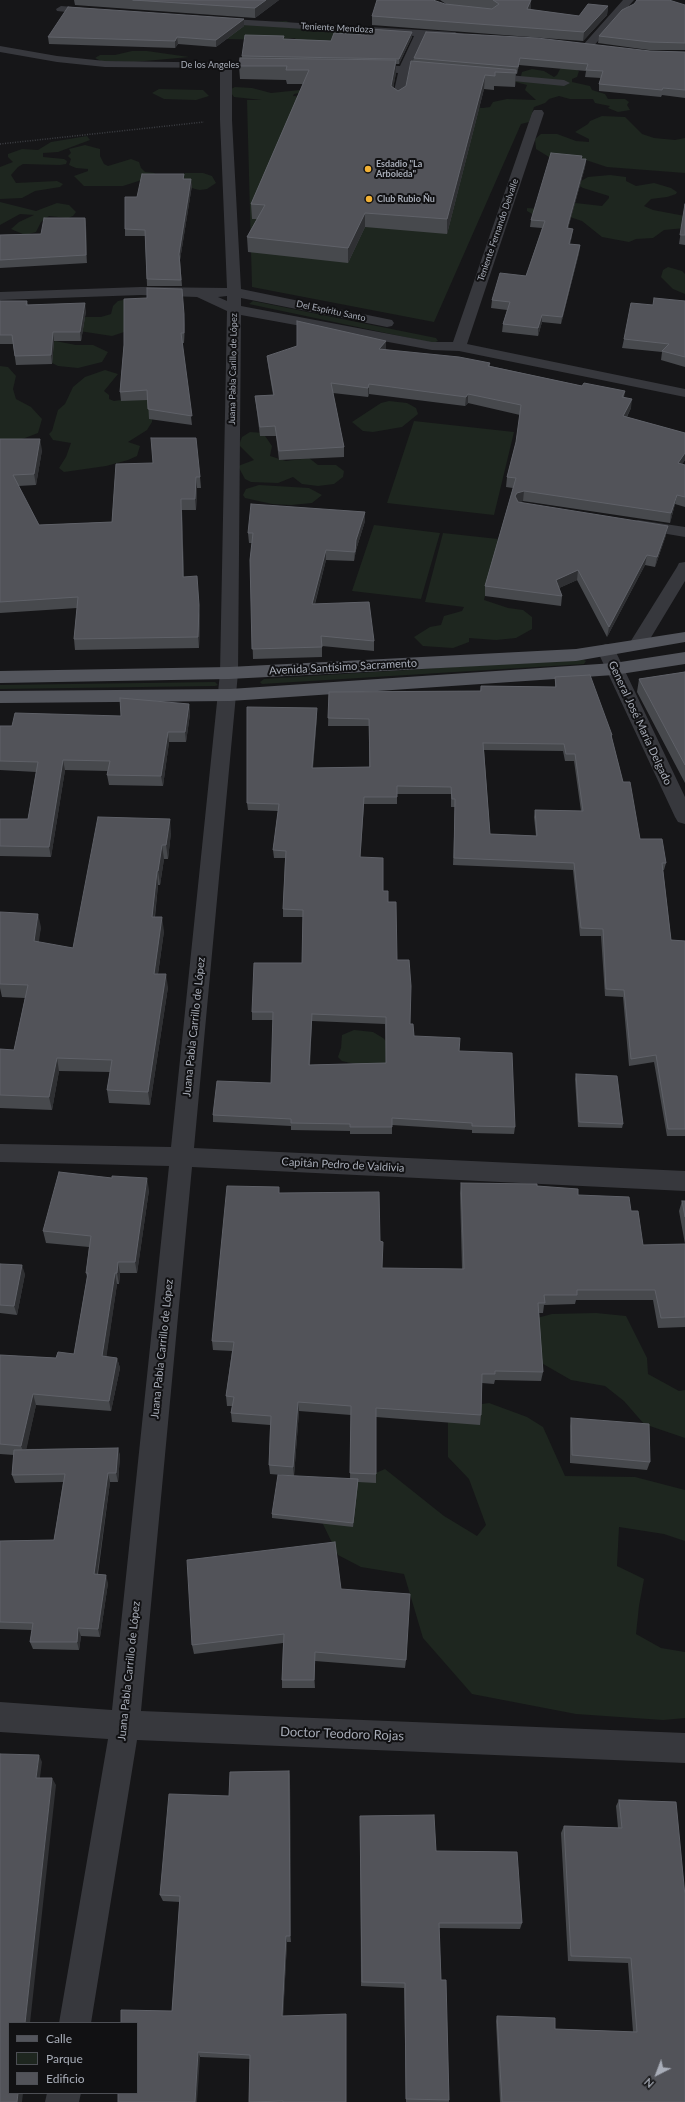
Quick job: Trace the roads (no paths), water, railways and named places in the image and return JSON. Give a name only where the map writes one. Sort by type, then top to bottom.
[{"type":"main road","name":"Avenida Santísimo Sacramento","points":[[0,677],[228,684],[576,655],[685,637]]},
{"type":"main road","name":"Avenida Santísimo Sacramento","points":[[0,697],[228,684],[614,669],[685,658]]},
{"type":"street","points":[[591,48],[629,0]]},
{"type":"street","points":[[61,9],[108,13]]},
{"type":"street","name":"Teniente Mendoza","points":[[201,20],[467,36]]},
{"type":"street","points":[[398,100],[404,69],[421,33]]},
{"type":"street","name":"De los Angeles","points":[[0,49],[57,59],[104,64],[249,66]]},
{"type":"street","name":"Juana Pabla Carillo de López","points":[[226,65],[226,120],[234,292],[228,684]]},
{"type":"street","points":[[357,68],[404,69],[449,73]]},
{"type":"street","points":[[472,75],[564,83]]},
{"type":"street","name":"Teniente Fernando Delvalle","points":[[458,346],[538,113]]},
{"type":"street","name":"Del Espíritu Santo","points":[[0,296],[141,291],[199,293],[234,292],[397,325]]},
{"type":"street","name":"Del Espíritu Santo","points":[[199,293],[233,308],[432,346],[458,346],[685,393]]},
{"type":"street","name":"Del Espíritu Santo","points":[[420,330],[450,339],[458,346]]},
{"type":"street","points":[[623,522],[685,532]]},
{"type":"street","points":[[638,644],[685,567]]},
{"type":"street","name":"General José María Delgado","points":[[606,650],[685,817]]},
{"type":"street","name":"Juana Pabla Carrillo de López","points":[[75,2022],[125,1725],[228,684]]},
{"type":"street","name":"Capitán Pedro de Valdivia","points":[[0,1154],[181,1157],[685,1181]]},
{"type":"street","name":"Doctor Teodoro Rojas","points":[[0,1717],[125,1725],[685,1748]]},
{"type":"place","name":"Esdadio \"La Arboleda\"","points":[[368,169]]},
{"type":"place","name":"Club Rubio Ñu","points":[[369,199]]}]
